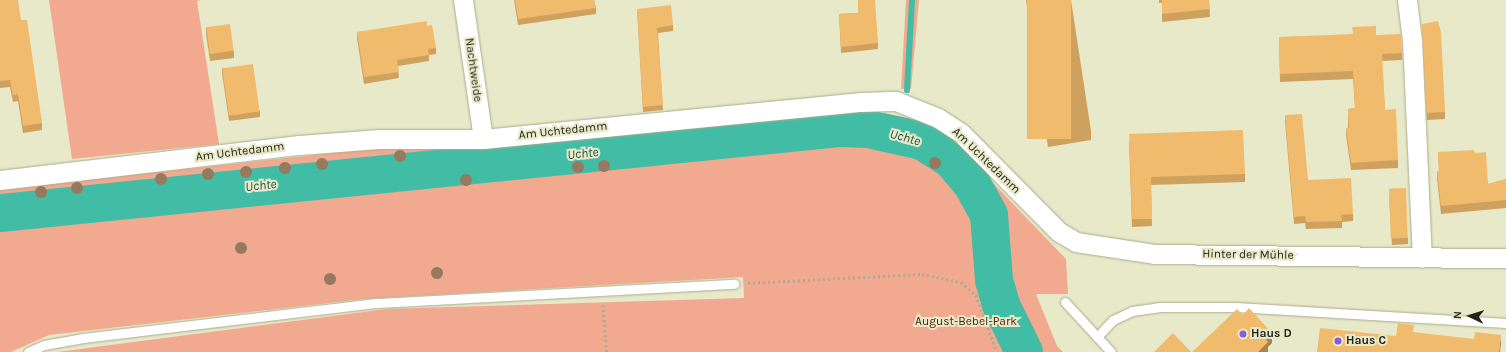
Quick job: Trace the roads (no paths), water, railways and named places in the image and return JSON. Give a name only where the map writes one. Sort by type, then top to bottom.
[{"type":"street","name":"Nachtweide","points":[[463,0],[483,139]]},
{"type":"street","points":[[1407,0],[1412,47],[1422,258]]},
{"type":"street","name":"Am Uchtedamm","points":[[0,180],[299,145],[379,139],[483,139],[861,102],[896,101],[938,118],[961,133],[1059,232],[1076,242]]},
{"type":"street","name":"Hinter der Mühle","points":[[1076,242],[1154,254],[1506,258]]},
{"type":"lane","points":[[28,352],[44,345],[83,338],[378,303],[734,284]]},
{"type":"lane","points":[[1065,302],[1112,352]]},
{"type":"lane","points":[[1097,337],[1113,320],[1132,311],[1159,307],[1236,307],[1506,323]]},
{"type":"waterway","points":[[907,90],[912,0]]},
{"type":"waterway","name":"Uchte","points":[[0,213],[839,128],[868,129],[922,141],[951,159],[972,184],[989,215],[994,280],[1001,305],[1024,352]]},
{"type":"place","name":"Haus D","points":[[1243,334]]},
{"type":"place","name":"Haus C","points":[[1338,341]]},
{"type":"park label","name":"August-Bebel-Park","points":[[966,322]]}]
